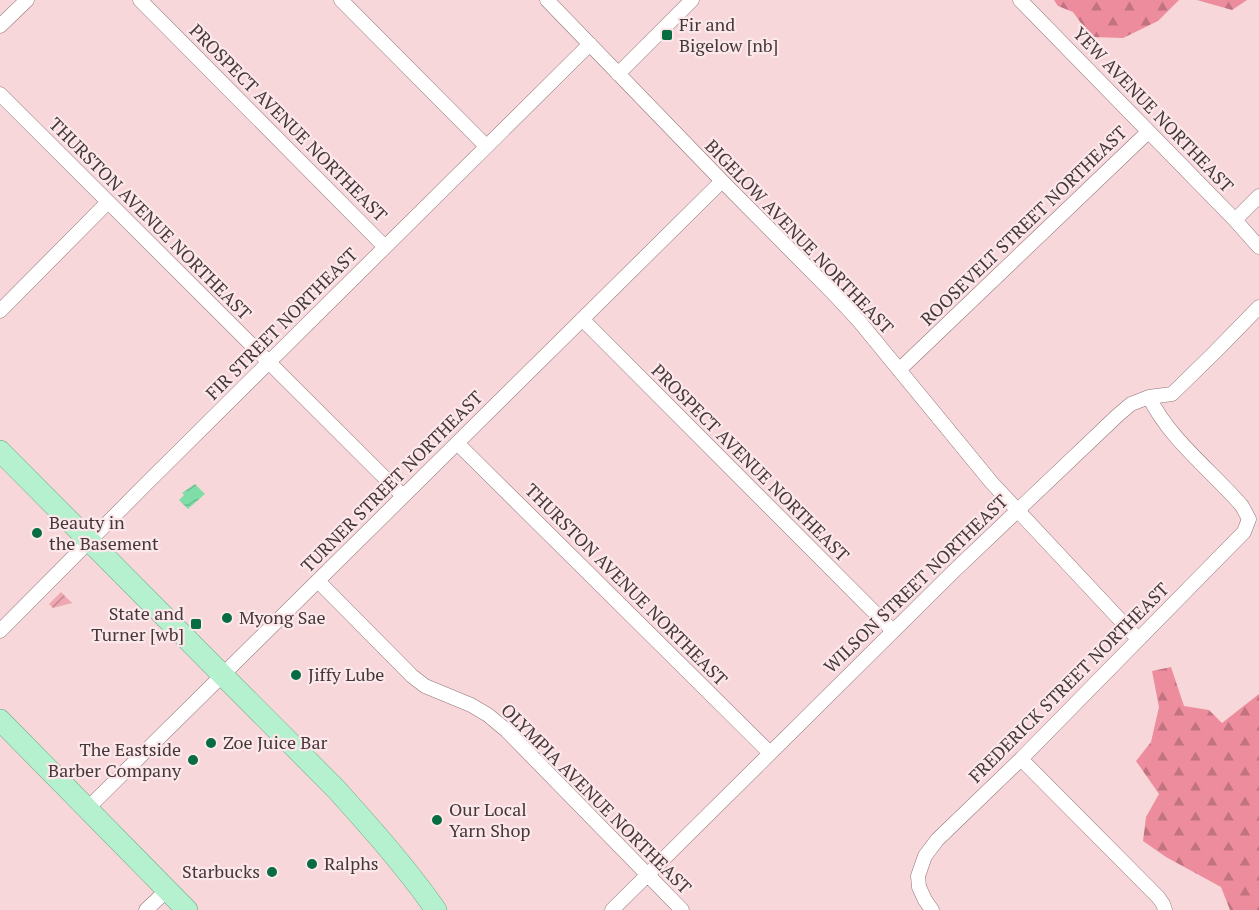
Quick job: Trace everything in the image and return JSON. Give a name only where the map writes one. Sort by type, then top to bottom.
[{"type":"main road","points":[[0,451],[363,818],[432,905]]},
{"type":"main road","points":[[0,720],[187,910]]},
{"type":"street","points":[[0,26],[27,0]]},
{"type":"street","name":"PROSPECT AVENUE NORTHEAST","points":[[140,0],[385,247]]},
{"type":"street","points":[[341,0],[486,146]]},
{"type":"street","name":"BIGELOW AVENUE NORTHEAST","points":[[547,0],[859,321],[1017,511],[1138,639]]},
{"type":"street","points":[[618,74],[692,0]]},
{"type":"street","name":"YEW AVENUE NORTHEAST","points":[[1020,0],[1234,220]]},
{"type":"street","name":"FIR STREET NORTHEAST","points":[[0,631],[590,44]]},
{"type":"street","name":"THURSTON AVENUE NORTHEAST","points":[[0,94],[403,496]]},
{"type":"street","name":"ROOSEVELT STREET NORTHEAST","points":[[899,370],[1148,132]]},
{"type":"street","name":"TURNER STREET NORTHEAST","points":[[88,808],[722,181]]},
{"type":"street","points":[[1259,196],[1234,220],[1259,247]]},
{"type":"street","points":[[0,311],[108,202]]},
{"type":"street","name":"WILSON STREET NORTHEAST","points":[[612,910],[893,631],[1118,415],[1131,404],[1149,397],[1172,394],[1259,307]]},
{"type":"street","name":"PROSPECT AVENUE NORTHEAST","points":[[582,319],[893,631]]},
{"type":"street","name":"FREDERICK STREET NORTHEAST","points":[[932,910],[924,900],[918,876],[925,856],[937,840],[1021,759],[1244,532],[1249,519],[1242,506],[1170,430],[1149,397]]},
{"type":"street","name":"THURSTON AVENUE NORTHEAST","points":[[457,443],[770,753]]},
{"type":"street","name":"OLYMPIA AVENUE NORTHEAST","points":[[318,580],[412,676],[425,686],[471,705],[488,715],[507,731],[682,910]]},
{"type":"street","points":[[1021,759],[1158,897],[1165,910]]},
{"type":"street","points":[[146,910],[167,890]]},
{"type":"green space","points":[[1054,0],[1179,0],[1158,21],[1123,38],[1091,37],[1073,12],[1058,6]]},
{"type":"green space","points":[[1197,0],[1247,0],[1232,10]]},
{"type":"green space","points":[[1171,667],[1184,706],[1209,710],[1222,723],[1259,694],[1259,910],[1230,910],[1221,887],[1166,857],[1143,841],[1146,817],[1159,794],[1136,761],[1151,742],[1159,707],[1152,671]]},
{"type":"shaded area","points":[[61,592],[72,603],[53,608],[49,604]]},
{"type":"water","points":[[195,484],[205,494],[188,509],[179,500],[184,495],[182,493]]},
{"type":"place","name":"Fir and Bigelow [nb]","points":[[667,35]]},
{"type":"place","name":"Beauty in the Basement","points":[[37,533]]},
{"type":"place","name":"Myong Sae","points":[[227,618]]},
{"type":"place","name":"State and Turner [wb]","points":[[196,624]]},
{"type":"place","name":"Jiffy Lube","points":[[296,675]]},
{"type":"place","name":"Zoe Juice Bar","points":[[211,743]]},
{"type":"place","name":"The Eastside Barber Company","points":[[193,760]]},
{"type":"place","name":"Our Local Yarn Shop","points":[[437,820]]},
{"type":"place","name":"Ralphs","points":[[312,864]]},
{"type":"place","name":"Starbucks","points":[[272,872]]}]
